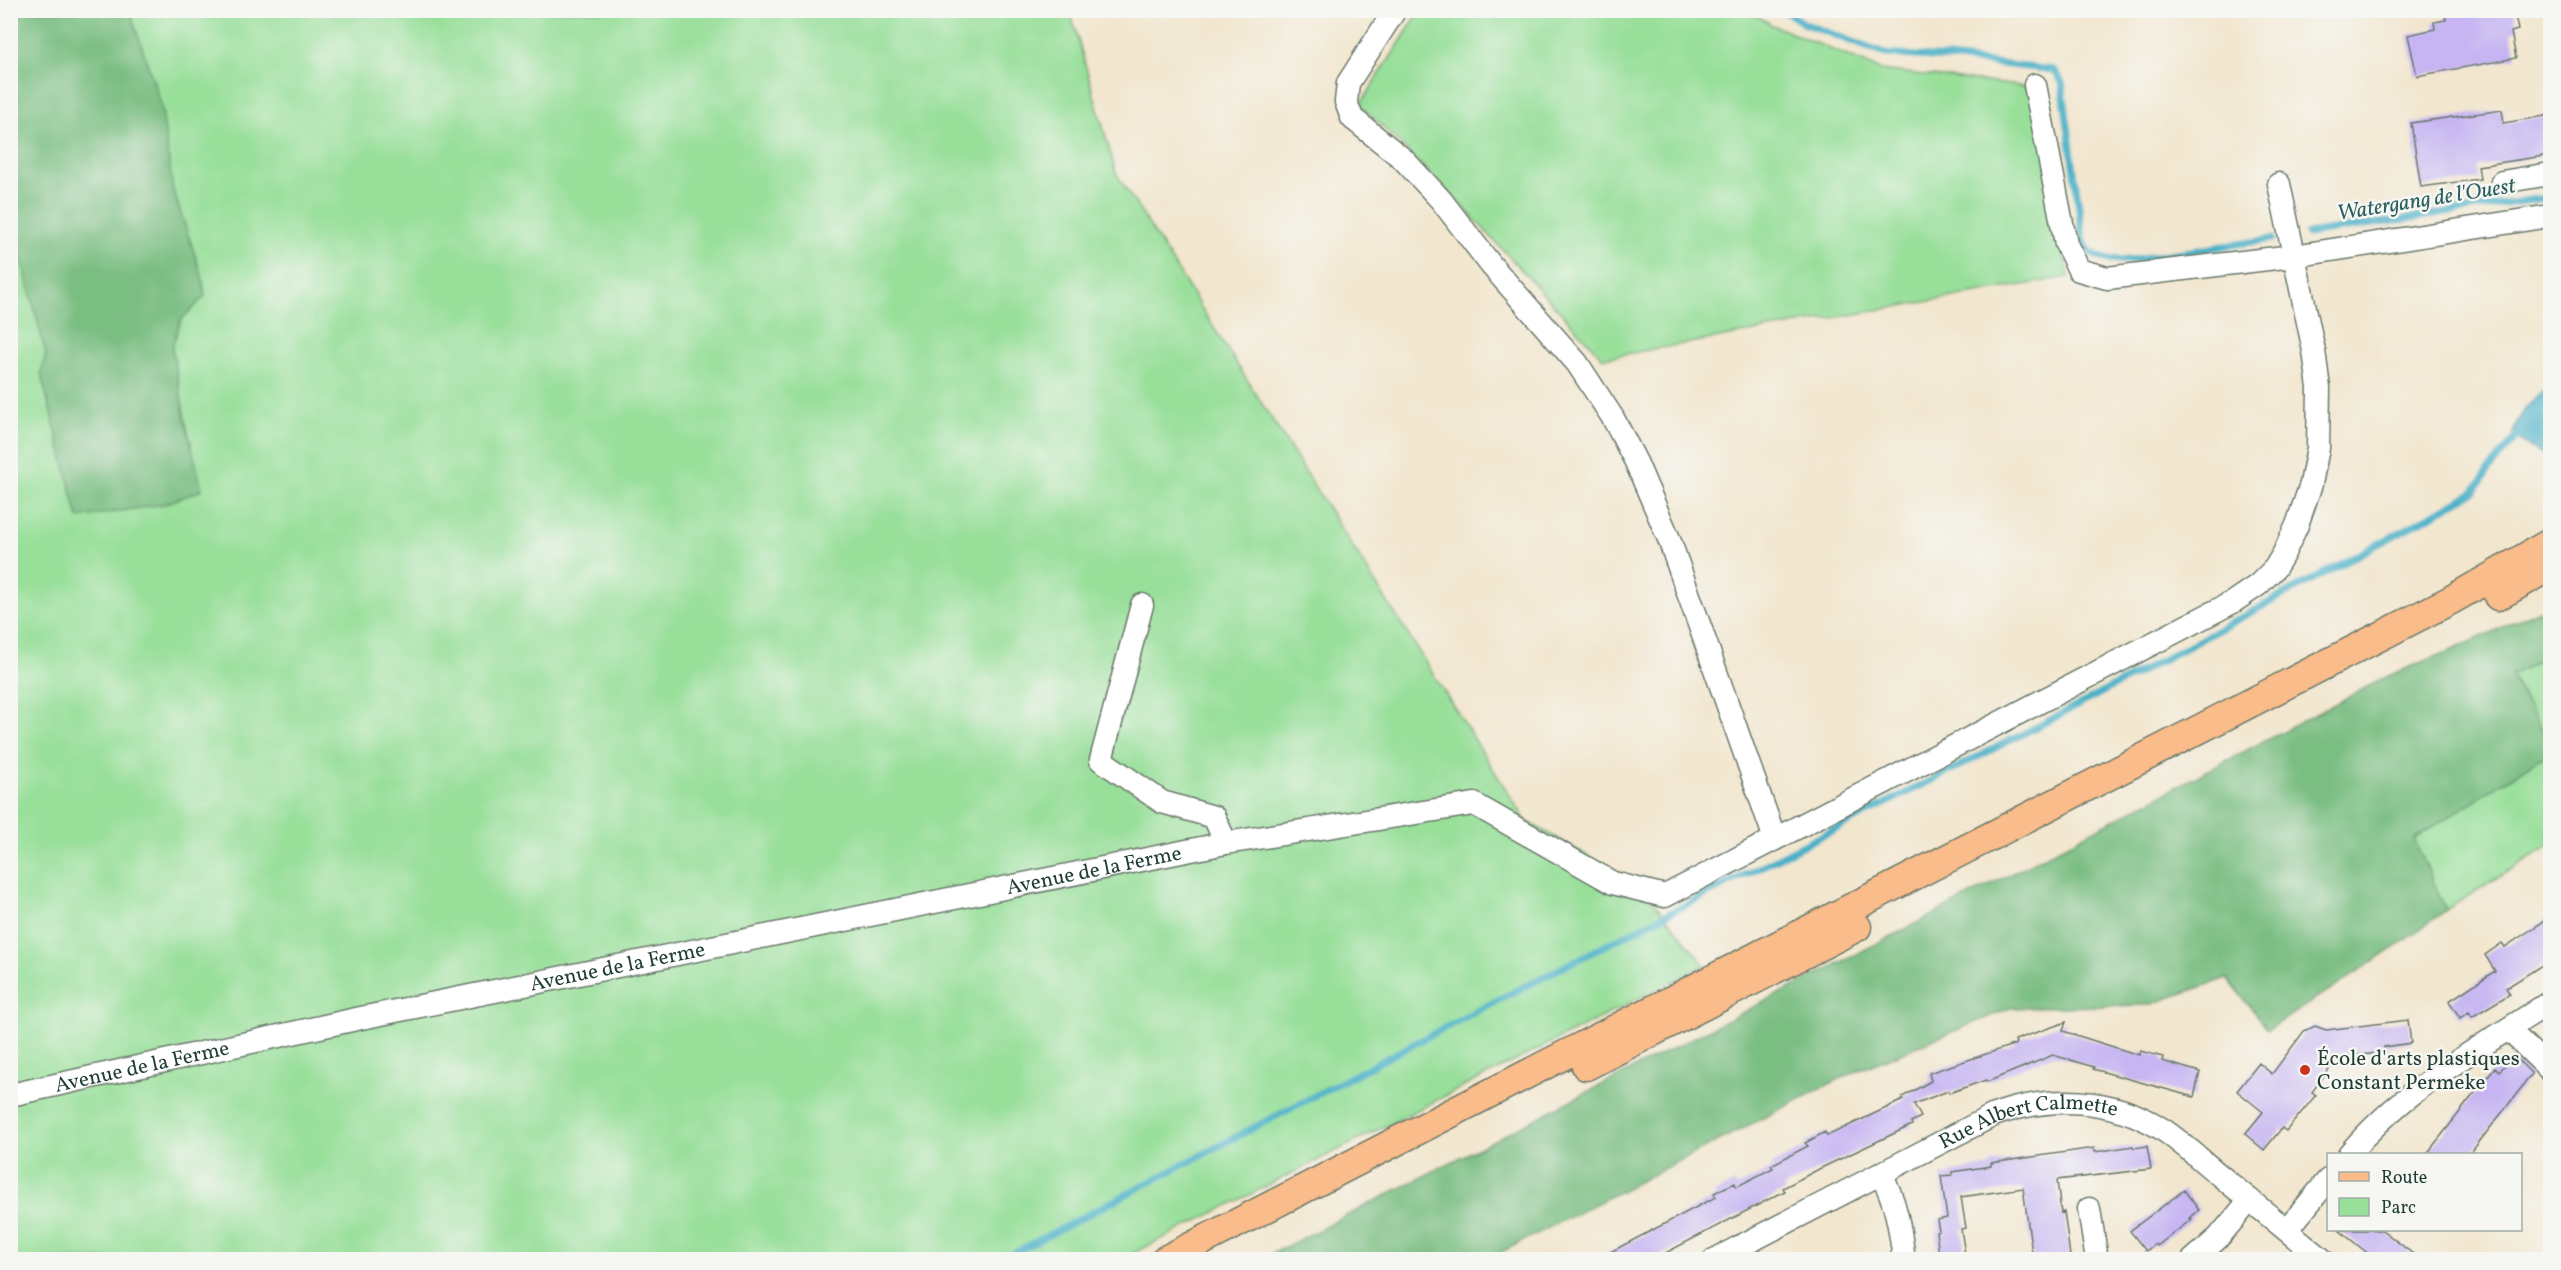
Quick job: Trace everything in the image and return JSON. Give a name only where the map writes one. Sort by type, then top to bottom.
[{"type":"main road","points":[[1165,1260],[2425,613],[2550,543]]},
{"type":"main road","points":[[1208,1260],[1764,975],[2550,567]]},
{"type":"street","points":[[1395,10],[1348,83],[1346,92],[1348,110],[1360,126],[1403,159],[1441,200],[1496,271],[1577,363],[1604,403],[1636,462],[1669,538],[1775,839]]},
{"type":"street","points":[[2035,85],[2066,244],[2079,270],[2107,278],[2293,256],[2550,216]]},
{"type":"street","points":[[2502,182],[2550,174]]},
{"type":"street","name":"Avenue de la Ferme","points":[[10,1095],[361,1018],[1226,843],[1474,804],[1613,883],[1665,896],[2233,602],[2258,585],[2275,568],[2297,525],[2311,484],[2318,448],[2320,418],[2314,351],[2279,184]]},
{"type":"street","points":[[1142,605],[1101,760],[1162,802],[1214,817],[1226,843]]},
{"type":"street","points":[[2351,1153],[2399,1102],[2437,1074],[2550,1002]]},
{"type":"street","points":[[2509,1030],[2550,1070]]},
{"type":"street","name":"Rue Albert Calmette","points":[[1714,1260],[1978,1123],[2008,1110],[2039,1103],[2079,1102],[2108,1106],[2150,1123],[2172,1137],[2323,1260]]},
{"type":"street","points":[[1881,1174],[1891,1192],[1897,1211],[1904,1260]]},
{"type":"street","points":[[2287,1230],[2327,1181]]},
{"type":"street","points":[[2193,1260],[2218,1239],[2250,1200]]},
{"type":"street","points":[[2089,1209],[2097,1260]]},
{"type":"green space","points":[[10,11],[1070,11],[1116,173],[1526,821],[1640,885],[1705,965],[1122,1259],[11,1259]]},
{"type":"green space","points":[[10,11],[130,11],[161,104],[173,190],[202,276],[205,296],[181,320],[172,347],[185,419],[202,490],[164,504],[78,518],[41,374],[46,354],[11,218]]},
{"type":"green space","points":[[1420,11],[1750,11],[1772,25],[1881,70],[2037,88],[2068,277],[1603,358],[1453,196],[1360,105]]},
{"type":"green space","points":[[2550,605],[2550,655],[2511,675],[2550,744],[2550,752],[2414,839],[2446,910],[2397,946],[2268,1030],[2227,978],[2149,1005],[2010,1008],[1845,1076],[1488,1259],[1262,1259],[1919,922],[2388,676],[2455,649]]},
{"type":"green space","points":[[2550,655],[2550,744],[2511,675]]},
{"type":"green space","points":[[2550,752],[2550,845],[2446,910],[2414,839]]},
{"type":"water","points":[[2550,386],[2549,457],[2531,449],[2513,434],[2518,420],[2527,407]]},
{"type":"building","points":[[2444,10],[2514,10],[2518,30],[2511,32],[2516,58],[2417,76],[2408,35],[2435,29],[2434,22],[2446,20]]},
{"type":"building","points":[[2502,110],[2504,123],[2550,115],[2550,155],[2478,166],[2480,179],[2421,187],[2411,123]]},
{"type":"building","points":[[2550,917],[2550,960],[2506,988],[2510,994],[2472,1017],[2469,1012],[2460,1018],[2449,1001],[2495,971],[2485,955],[2502,943],[2505,947]]},
{"type":"building","points":[[2408,1020],[2411,1043],[2384,1047],[2385,1052],[2337,1058],[2312,1092],[2316,1095],[2286,1131],[2282,1128],[2264,1150],[2245,1134],[2263,1112],[2237,1091],[2259,1063],[2272,1074],[2304,1031],[2315,1026],[2326,1030]]},
{"type":"building","points":[[2066,1022],[2063,1031],[2139,1055],[2140,1051],[2163,1057],[2162,1061],[2200,1072],[2194,1097],[2093,1069],[2094,1067],[2053,1055],[1987,1082],[1986,1080],[1949,1093],[1948,1091],[1914,1104],[1921,1117],[1911,1122],[1912,1125],[1819,1169],[1783,1188],[1785,1191],[1652,1260],[1595,1260],[1716,1197],[1714,1193],[1735,1183],[1736,1187],[1773,1168],[1771,1165],[1808,1146],[1805,1143],[1825,1132],[1827,1136],[1903,1100],[1902,1097],[1931,1081],[1929,1073],[2016,1044],[2015,1040]]},
{"type":"building","points":[[2515,1057],[2532,1074],[2471,1153],[2428,1153],[2495,1067],[2499,1071]]},
{"type":"building","points":[[2133,1146],[2134,1148],[2147,1146],[2151,1169],[2057,1180],[2061,1213],[2064,1212],[2067,1233],[2070,1256],[2068,1260],[2033,1260],[2023,1188],[1961,1197],[1966,1228],[1961,1229],[1966,1260],[1940,1260],[1936,1232],[1939,1231],[1937,1220],[1947,1218],[1941,1176],[1991,1166],[1991,1163],[2094,1148],[2095,1152]]},
{"type":"building","points":[[2184,1190],[2199,1210],[2190,1218],[2192,1219],[2157,1246],[2155,1244],[2146,1251],[2130,1231]]},
{"type":"building","points":[[2340,1231],[2383,1231],[2421,1260],[2376,1260]]},
{"type":"waterway","name":"Watergang de l'Ouest","points":[[1783,10],[1805,24],[1885,54],[1948,58],[2054,70],[2062,82],[2083,238],[2090,251],[2101,258],[2130,260],[2272,239]]},
{"type":"waterway","name":"Watergang de l'Ouest","points":[[2307,234],[2550,197]]},
{"type":"waterway","points":[[1001,1260],[1496,1001],[2060,715],[2473,493],[2494,463],[2521,432]]},
{"type":"place","name":"École d'arts plastiques Constant Permeke","points":[[2305,1070]]}]
